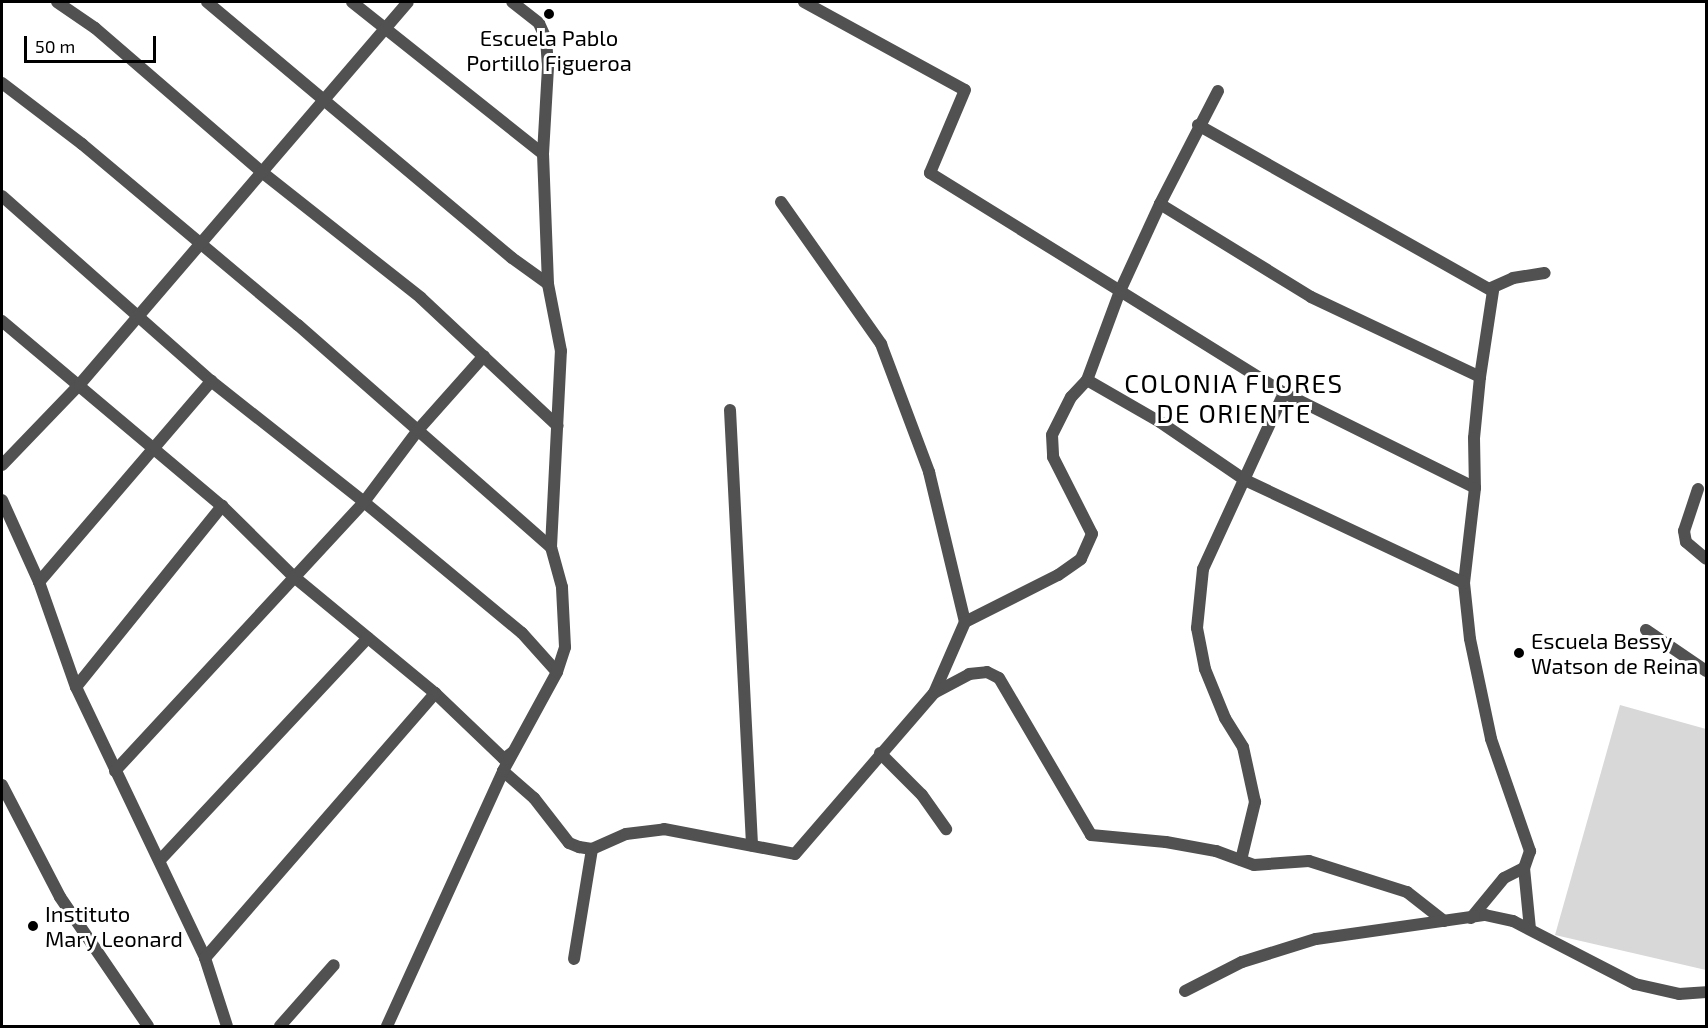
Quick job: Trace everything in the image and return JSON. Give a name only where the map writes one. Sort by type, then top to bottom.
[{"type":"street","points":[[57,2],[95,28],[263,173],[421,298],[558,426]]},
{"type":"street","points":[[207,2],[512,258],[548,284]]},
{"type":"street","points":[[352,2],[543,154]]},
{"type":"street","points":[[2,465],[80,384],[199,244],[326,101],[408,2]]},
{"type":"street","points":[[387,1026],[503,771],[557,672],[565,647],[562,587],[551,547],[561,351],[548,284],[543,154],[548,67],[546,39],[539,23],[512,2]]},
{"type":"street","points":[[804,2],[965,90],[930,173],[1284,393],[1475,488]]},
{"type":"street","points":[[2,83],[82,144],[418,430],[551,547]]},
{"type":"street","points":[[965,622],[1058,575],[1081,559],[1092,534],[1053,457],[1052,435],[1071,397],[1087,380],[1120,291],[1198,125],[1218,91]]},
{"type":"street","points":[[1198,125],[1491,288],[1494,294],[1480,377],[1475,488],[1464,583],[1470,639],[1491,739],[1530,851],[1524,868],[1530,929]]},
{"type":"street","points":[[2,196],[211,381],[364,501],[522,633],[557,672]]},
{"type":"street","points":[[503,771],[534,798],[569,843],[592,849],[626,834],[664,829],[795,854],[934,693],[965,622],[928,472],[881,344],[781,202]]},
{"type":"street","points":[[1160,204],[1311,297],[1480,377]]},
{"type":"street","points":[[1491,288],[1513,278],[1545,273]]},
{"type":"street","points":[[2,321],[80,384],[222,506],[293,576],[435,693],[504,759],[513,752]]},
{"type":"street","points":[[115,771],[364,501],[418,430],[483,356]]},
{"type":"street","points":[[1087,380],[1160,422],[1245,480],[1464,583]]},
{"type":"street","points":[[39,582],[156,449],[211,381]]},
{"type":"street","points":[[1241,860],[1255,802],[1243,747],[1225,718],[1205,669],[1197,628],[1203,569],[1284,393]]},
{"type":"street","points":[[730,410],[752,845]]},
{"type":"street","points":[[1698,489],[1684,531],[1686,542],[1707,559]]},
{"type":"street","points":[[2,500],[39,582],[76,687],[115,771],[161,859],[205,958],[227,1026]]},
{"type":"street","points":[[76,687],[222,506]]},
{"type":"street","points":[[1646,630],[1707,671]]},
{"type":"street","points":[[161,859],[368,638]]},
{"type":"street","points":[[934,693],[969,674],[987,672],[999,678],[1092,835],[1166,842],[1254,865],[1309,861],[1407,892],[1444,921]]},
{"type":"street","points":[[205,958],[435,693]]},
{"type":"street","points":[[880,753],[922,795],[946,829]]},
{"type":"street","points":[[2,785],[60,897],[148,1026]]},
{"type":"street","points":[[574,959],[592,849]]},
{"type":"street","points":[[1471,918],[1504,878],[1524,868]]},
{"type":"street","points":[[1185,991],[1242,962],[1288,947],[1350,932],[1471,918],[1502,917],[1530,929],[1635,984],[1679,994],[1707,992]]},
{"type":"street","points":[[280,1026],[334,965]]},
{"type":"shaded area","points":[[1620,705],[1706,729],[1706,970],[1555,935]]},
{"type":"place","name":"Escuela Pablo Portillo Figueroa","points":[[549,14]]},
{"type":"place","name":"Escuela Bessy Watson de Reina","points":[[1519,653]]},
{"type":"place","name":"Instituto Mary Leonard","points":[[33,926]]},
{"type":"district","name":"COLONIA FLORES DE ORIENTE","points":[[1234,398]]}]
